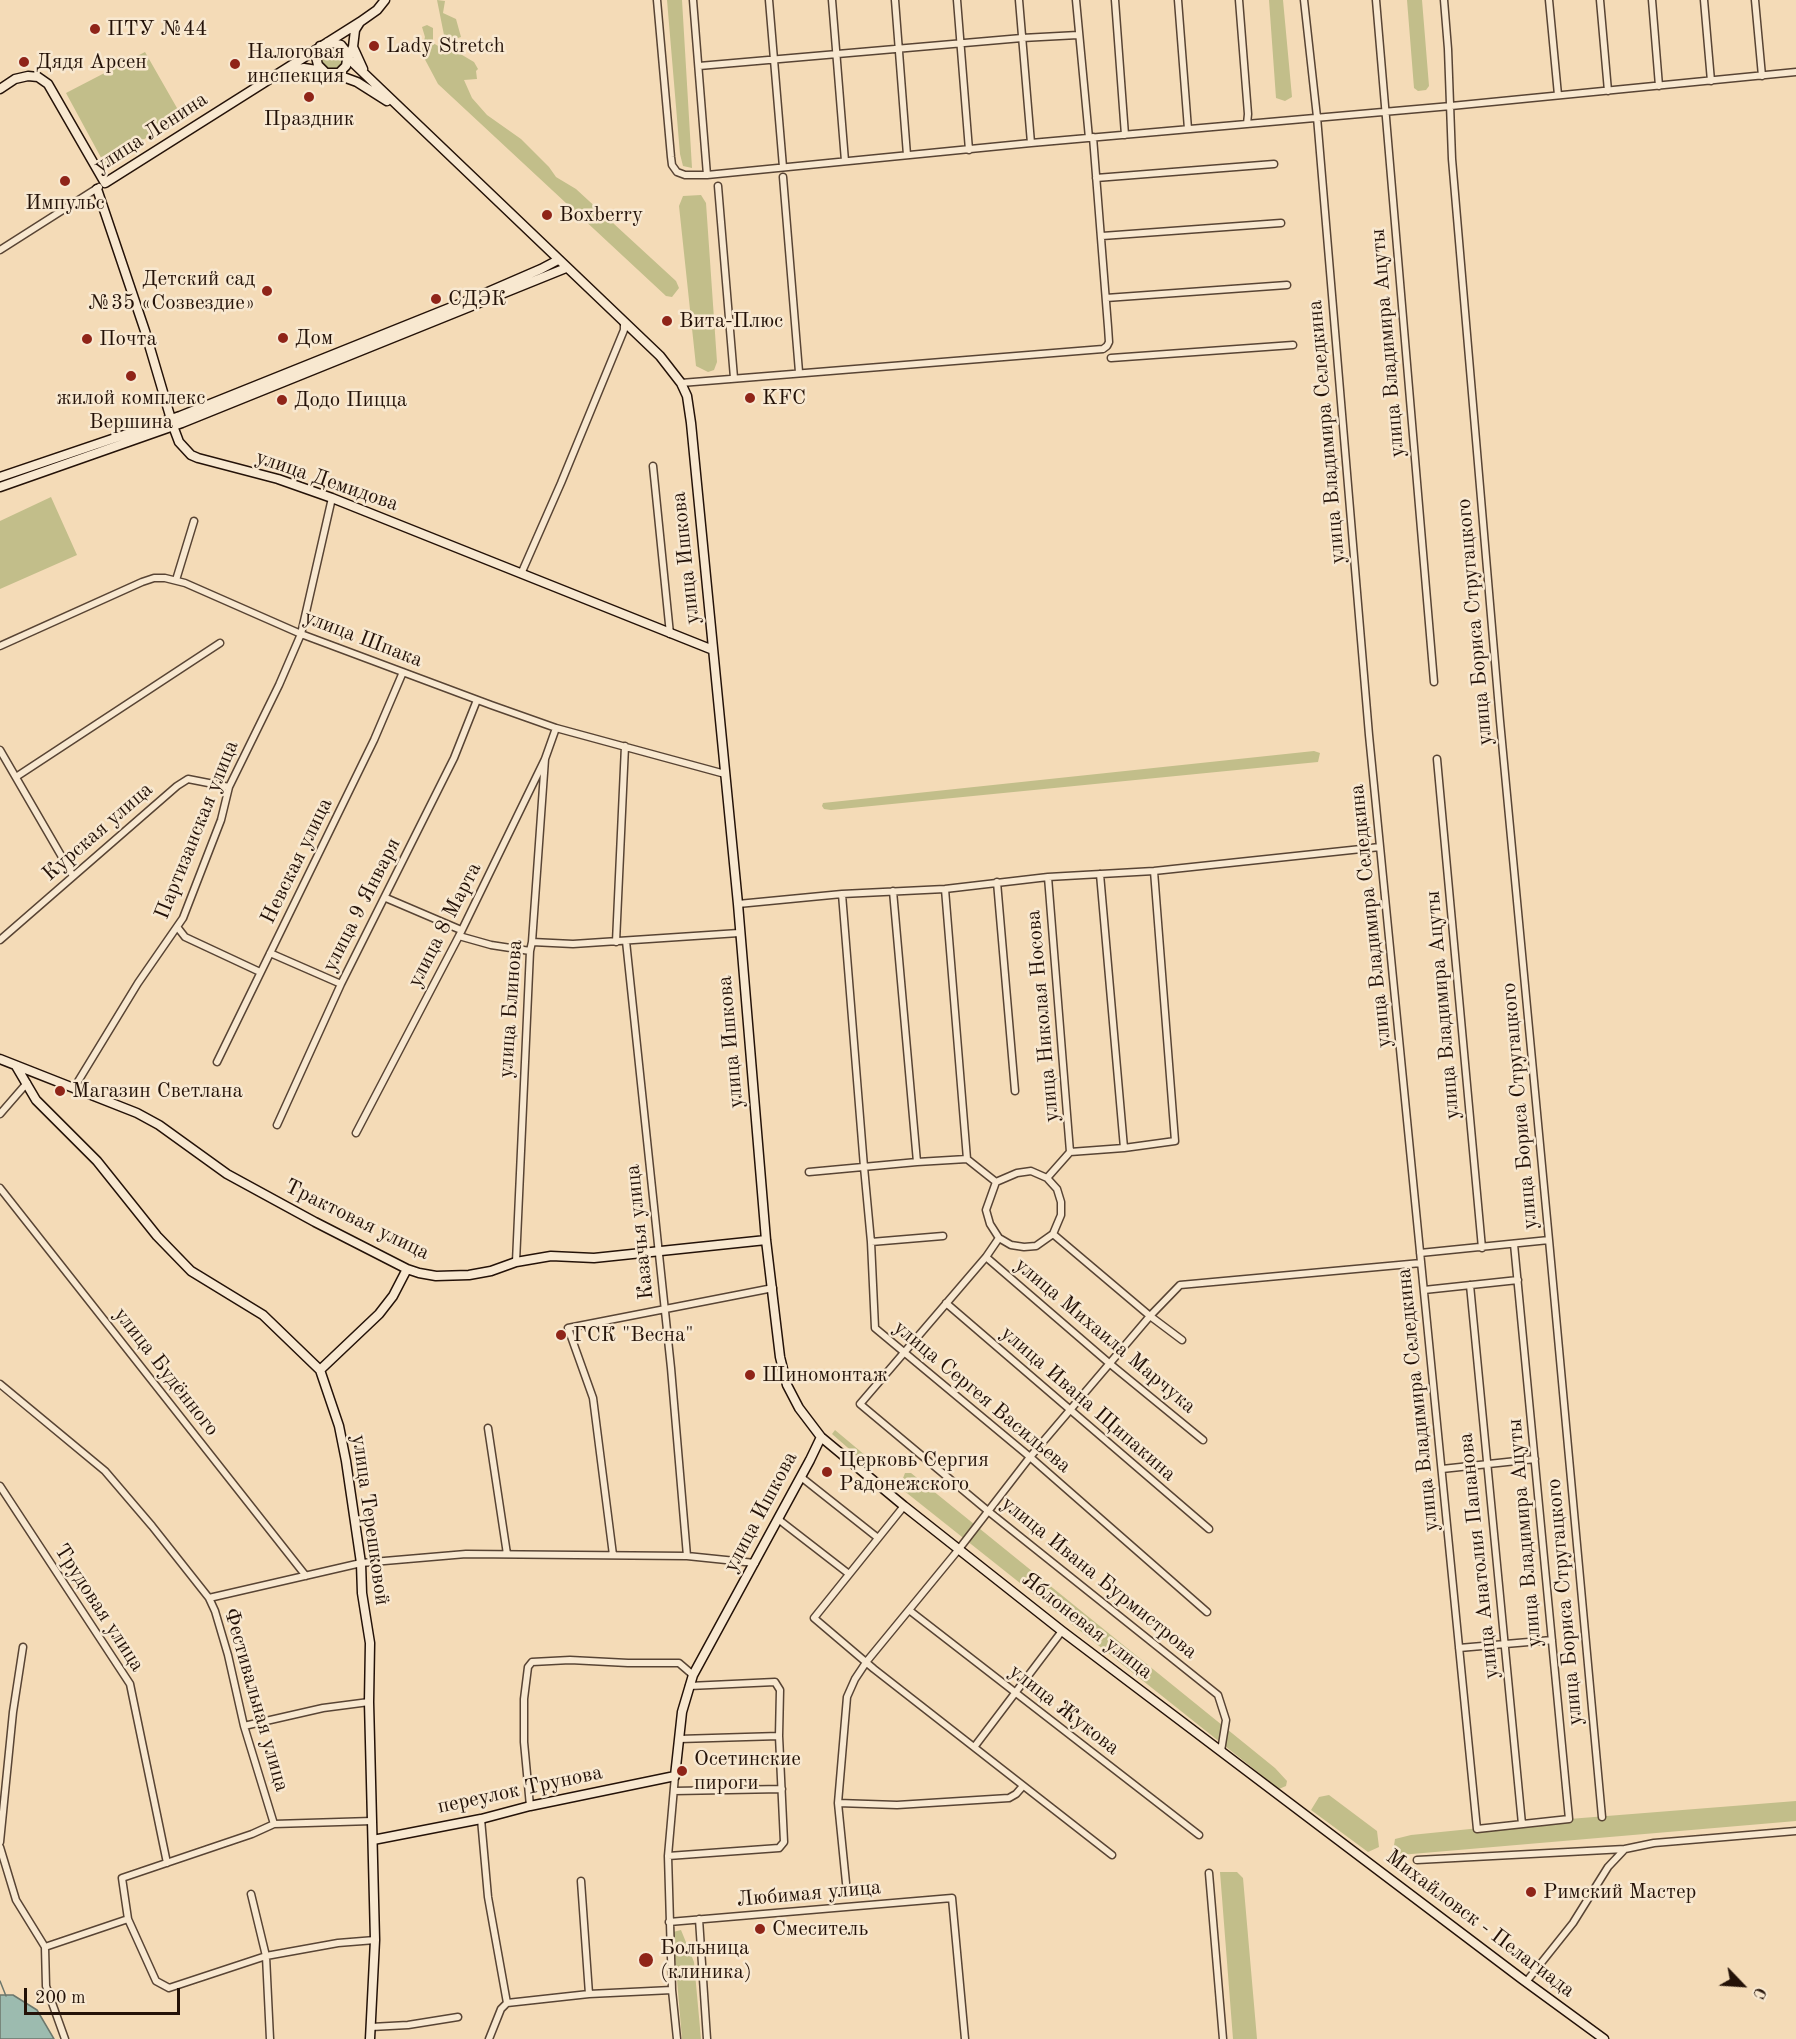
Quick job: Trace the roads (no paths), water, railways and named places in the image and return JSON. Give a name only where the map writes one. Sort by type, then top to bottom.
[{"type":"street","name":"улица Ленина","points":[[0,250],[360,22],[377,10],[385,0]]},
{"type":"street","points":[[657,0],[672,165],[685,175],[707,175],[1796,72]]},
{"type":"street","points":[[693,0],[707,175]]},
{"type":"street","points":[[769,0],[783,167]]},
{"type":"street","points":[[832,0],[845,161]]},
{"type":"street","points":[[895,0],[907,155]]},
{"type":"street","points":[[957,0],[969,150]]},
{"type":"street","points":[[1019,0],[1031,143]]},
{"type":"street","points":[[1076,0],[1078,35],[1102,236],[1109,342],[1114,360],[1293,345]]},
{"type":"street","points":[[1115,0],[1125,135]]},
{"type":"street","points":[[1178,0],[1188,129]]},
{"type":"street","points":[[1239,0],[1247,124]]},
{"type":"street","name":"улица Владимира Селедкина","points":[[1305,0],[1380,847],[1477,1829],[1522,1824]]},
{"type":"street","name":"улица Владимира Ацуты","points":[[1376,0],[1434,682]]},
{"type":"street","name":"улица Бориса Стругацкого","points":[[1444,0],[1452,159],[1499,710],[1602,1817]]},
{"type":"street","points":[[1549,0],[1557,95]]},
{"type":"street","points":[[1600,0],[1608,91]]},
{"type":"street","points":[[1652,0],[1659,86]]},
{"type":"street","points":[[1704,0],[1711,81]]},
{"type":"street","points":[[1755,0],[1762,76]]},
{"type":"street","points":[[279,72],[304,68],[335,74],[346,66],[360,22]]},
{"type":"street","points":[[699,66],[774,58],[1078,35]]},
{"type":"street","points":[[323,71],[316,60],[323,44],[341,45],[346,50],[348,58]]},
{"type":"street","points":[[353,47],[364,72]]},
{"type":"street","name":"улица Ишкова","points":[[348,58],[405,115],[660,356],[681,383],[687,396],[738,904],[766,1240],[780,1357],[787,1385],[799,1408],[821,1437],[693,1675],[682,1713],[668,1856],[672,1990],[677,2039]]},
{"type":"street","name":"улица Ишкова","points":[[335,74],[366,87],[405,115]]},
{"type":"street","points":[[0,89],[15,80],[28,76],[38,77],[48,84],[105,183]]},
{"type":"street","points":[[1096,178],[1274,165]]},
{"type":"street","points":[[783,177],[800,372]]},
{"type":"street","points":[[718,186],[734,378]]},
{"type":"street","name":"улица Демидова","points":[[97,189],[145,332],[172,423],[182,447],[198,458],[278,479],[332,498],[713,650]]},
{"type":"street","points":[[1102,236],[1281,223]]},
{"type":"street","points":[[0,477],[172,423],[474,298],[558,260]]},
{"type":"street","points":[[0,487],[172,423],[566,268]]},
{"type":"street","points":[[1106,298],[1287,285]]},
{"type":"street","points":[[521,574],[624,330],[624,323]]},
{"type":"street","points":[[681,383],[1102,349],[1109,342]]},
{"type":"street","points":[[653,466],[670,634]]},
{"type":"street","name":"Партизанская улица","points":[[74,1088],[138,983],[178,928],[221,820],[229,786],[279,685],[301,634],[332,498]]},
{"type":"street","points":[[176,580],[194,521]]},
{"type":"street","name":"улица Шпака","points":[[0,646],[142,582],[154,578],[176,580],[301,634],[556,728],[725,774]]},
{"type":"street","points":[[16,777],[220,643]]},
{"type":"street","name":"Невская улица","points":[[217,1062],[374,740],[404,672]]},
{"type":"street","name":"улица 9 Января","points":[[277,1125],[341,984],[454,758],[477,700]]},
{"type":"street","name":"улица 8 Марта","points":[[356,1133],[460,933],[545,759],[556,728]]},
{"type":"street","points":[[616,942],[625,746]]},
{"type":"street","points":[[0,750],[73,876]]},
{"type":"street","name":"улица Блинова","points":[[516,1262],[530,951],[545,759]]},
{"type":"street","name":"улица Владимира Ацуты","points":[[1437,759],[1482,1248]]},
{"type":"street","name":"Курская улица","points":[[0,940],[188,779],[229,786]]},
{"type":"street","points":[[738,904],[842,894],[945,890],[997,882],[1154,871],[1380,847]]},
{"type":"street","points":[[1047,1178],[1070,1152],[1175,1141],[1154,871]]},
{"type":"street","points":[[1100,874],[1124,1148]]},
{"type":"street","name":"улица Николая Носова","points":[[1048,877],[1070,1152]]},
{"type":"street","points":[[997,882],[1016,1091]]},
{"type":"street","points":[[945,890],[967,1159]]},
{"type":"street","points":[[893,891],[916,1162]]},
{"type":"street","name":"улица Сергея Васильева","points":[[842,894],[871,1242],[874,1328],[1030,1457],[1207,1612]]},
{"type":"street","points":[[386,898],[491,945],[530,951]]},
{"type":"street","points":[[178,928],[185,937],[260,972]]},
{"type":"street","points":[[532,942],[573,944],[739,933]]},
{"type":"street","name":"Казачья улица","points":[[626,941],[687,1556]]},
{"type":"street","points":[[270,953],[341,984]]},
{"type":"street","name":"Трактовая улица","points":[[0,1059],[137,1113],[159,1125],[227,1174],[407,1269],[436,1276],[469,1275],[491,1271],[516,1262],[550,1256],[594,1258],[766,1240]]},
{"type":"street","name":"улица Терешковой","points":[[16,1066],[36,1100],[97,1161],[157,1236],[191,1270],[263,1316],[320,1370],[338,1423],[346,1461],[362,1563],[362,1593],[370,1642],[369,1702],[375,1940],[370,2039]]},
{"type":"street","points":[[0,1113],[27,1083]]},
{"type":"street","points":[[809,1172],[967,1159],[996,1182]]},
{"type":"street","points":[[1031,1171],[1047,1178],[1057,1189],[1061,1202],[1061,1215],[1053,1234],[1036,1246],[1024,1247],[1011,1245],[999,1238],[990,1224],[986,1210],[996,1182],[1017,1173],[1031,1171]]},
{"type":"street","name":"улица Будённого","points":[[0,1188],[306,1576]]},
{"type":"street","points":[[1053,1234],[1182,1340]]},
{"type":"street","points":[[871,1242],[943,1236]]},
{"type":"street","points":[[903,1353],[986,1257],[999,1238]]},
{"type":"street","name":"улица Бориса Стругацкого","points":[[1420,1253],[1549,1240]]},
{"type":"street","name":"улица Владимира Ацуты","points":[[1514,1244],[1569,1820],[1522,1824]]},
{"type":"street","name":"улица Михаила Марчука","points":[[986,1257],[1109,1364],[1203,1440]]},
{"type":"street","points":[[846,1883],[838,1803],[847,1697],[855,1679],[1030,1457],[1150,1316],[1180,1285],[1421,1263]]},
{"type":"street","points":[[320,1370],[380,1314],[393,1296],[407,1269]]},
{"type":"street","points":[[1424,1290],[1518,1280]]},
{"type":"street","name":"улица Анатолия Папанова","points":[[1470,1285],[1522,1824]]},
{"type":"street","points":[[613,1555],[593,1398],[568,1328],[773,1288]]},
{"type":"street","name":"улица Ивана Щипакина","points":[[946,1303],[1209,1529]]},
{"type":"street","name":"улица Ивана Бурмистрова","points":[[903,1353],[860,1404],[988,1511],[1218,1695],[1226,1720],[1221,1751]]},
{"type":"street","name":"Фестивальная улица","points":[[0,1384],[105,1471],[209,1598],[228,1655],[243,1726],[274,1824]]},
{"type":"street","points":[[488,1428],[507,1554]]},
{"type":"street","name":"Яблоневая улица","points":[[821,1437],[1062,1631],[1336,1838]]},
{"type":"street","points":[[1442,1469],[1534,1459]]},
{"type":"street","points":[[801,1477],[878,1538]]},
{"type":"street","name":"Трудовая улица","points":[[0,1486],[130,1684],[167,1863]]},
{"type":"street","points":[[904,1506],[814,1618],[874,1669],[1112,1855]]},
{"type":"street","points":[[778,1520],[849,1574]]},
{"type":"street","points":[[209,1598],[362,1563],[466,1554],[687,1556],[754,1563]]},
{"type":"street","name":"улица Жукова","points":[[909,1610],[1199,1835]]},
{"type":"street","points":[[975,1746],[1062,1631]]},
{"type":"street","points":[[1459,1648],[1552,1640]]},
{"type":"street","points":[[0,1842],[13,1712],[23,1647]]},
{"type":"street","points":[[530,1806],[524,1742],[524,1699],[528,1667],[532,1662],[570,1660],[628,1664],[679,1663],[693,1675]]},
{"type":"street","points":[[668,1856],[779,1848],[784,1842],[779,1736],[780,1690],[775,1682],[689,1686]]},
{"type":"street","points":[[243,1726],[323,1708],[369,1702]]},
{"type":"street","points":[[679,1739],[779,1736]]},
{"type":"street","name":"переулок Трунова","points":[[373,1840],[481,1819],[530,1806],[675,1776]]},
{"type":"street","points":[[838,1803],[897,1806],[1009,1798],[1023,1786]]},
{"type":"street","points":[[674,1791],[782,1789]]},
{"type":"street","points":[[481,1819],[488,1897],[507,2003]]},
{"type":"street","points":[[372,1821],[274,1824],[252,1834],[122,1878],[128,1919],[156,1981],[169,1988],[266,1956],[338,1943],[375,1940]]},
{"type":"street","points":[[1417,1860],[1625,1849],[1654,1843],[1796,1831]]},
{"type":"street","name":"Михайловск - Пелагиада","points":[[1336,1838],[1604,2039]]},
{"type":"street","points":[[0,1847],[16,1900],[45,1947],[46,1986],[65,2039]]},
{"type":"street","points":[[1526,1982],[1573,1923],[1608,1867],[1625,1849]]},
{"type":"street","points":[[1209,1873],[1223,2039]]},
{"type":"street","points":[[580,1881],[590,1994]]},
{"type":"street","points":[[251,1894],[266,1956],[270,2039]]},
{"type":"street","name":"Любимая улица","points":[[669,1922],[952,1898],[965,2039]]},
{"type":"street","points":[[45,1947],[128,1919]]},
{"type":"street","points":[[699,1919],[708,2039]]},
{"type":"street","points":[[490,2039],[501,2009],[507,2003],[590,1994],[672,1990]]},
{"type":"street","points":[[371,2027],[408,2025],[458,2017]]},
{"type":"waterway","points":[[0,1981],[6,1996]]},
{"type":"place","name":"ПТУ №44","points":[[95,29]]},
{"type":"place","name":"Lady Stretch","points":[[374,46]]},
{"type":"place","name":"Дядя Арсен","points":[[24,62]]},
{"type":"place","name":"Налоговая инспекция","points":[[235,64]]},
{"type":"place","name":"Праздник","points":[[309,97]]},
{"type":"place","name":"Импульс","points":[[65,181]]},
{"type":"place","name":"Boxberry","points":[[547,215]]},
{"type":"place","name":"Детский сад №35 «Созвездие»","points":[[267,291]]},
{"type":"place","name":"СДЭК","points":[[436,299]]},
{"type":"place","name":"Вита-Плюс","points":[[667,321]]},
{"type":"place","name":"Дом","points":[[283,338]]},
{"type":"place","name":"Почта","points":[[87,339]]},
{"type":"place","name":"жилой комплекс Вершина","points":[[131,376]]},
{"type":"place","name":"KFC","points":[[750,398]]},
{"type":"place","name":"Додо Пицца","points":[[282,400]]},
{"type":"place","name":"Магазин Светлана","points":[[60,1091]]},
{"type":"place","name":"ГСК \"Весна\"","points":[[561,1335]]},
{"type":"place","name":"Шиномонтаж","points":[[750,1375]]},
{"type":"place","name":"Церковь Сергия Радонежского","points":[[827,1472]]},
{"type":"place","name":"Осетинские пироги","points":[[682,1771]]},
{"type":"place","name":"Римский Мастер","points":[[1531,1892]]},
{"type":"place","name":"Смеситель","points":[[760,1929]]},
{"type":"place","name":"Больница (клиника)","points":[[646,1960]]}]
